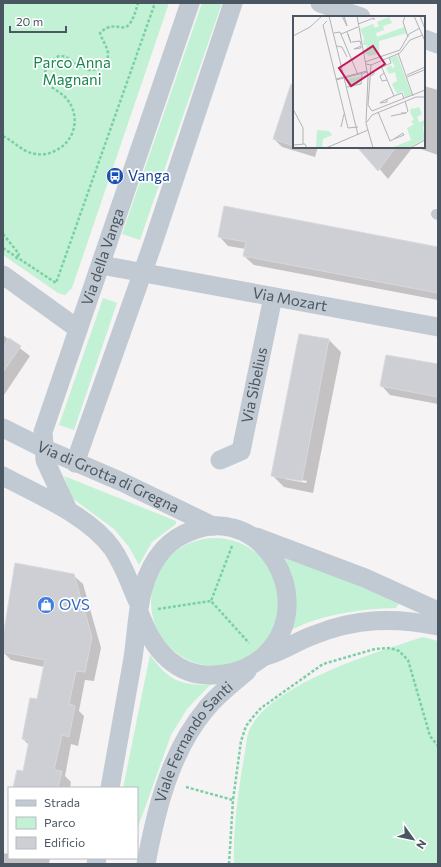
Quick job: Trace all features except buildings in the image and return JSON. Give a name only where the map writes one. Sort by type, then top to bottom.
[{"type":"street","name":"Via della Vanga","points":[[68,510],[48,471],[43,448],[42,436],[44,427],[190,3]]},
{"type":"street","points":[[75,463],[142,273],[233,3]]},
{"type":"street","points":[[320,3],[357,16]]},
{"type":"street","points":[[425,39],[438,44]]},
{"type":"street","name":"Via Mozart","points":[[101,265],[438,326]]},
{"type":"street","points":[[4,276],[78,329]]},
{"type":"street","name":"Via Sibelius","points":[[220,460],[241,451],[273,297]]},
{"type":"street","name":"Via di Grotta di Gregna","points":[[3,428],[75,463],[122,482],[213,526]]},
{"type":"street","points":[[3,476],[68,510],[91,527],[111,547],[121,564],[142,608],[154,643],[170,661],[185,670],[203,675],[226,675],[241,671],[278,639],[283,624],[286,594],[283,578],[271,556],[254,536]]},
{"type":"street","points":[[110,787],[150,569],[166,547],[189,532],[213,526],[232,527],[365,578],[438,611]]},
{"type":"street","points":[[258,655],[314,634],[357,622],[402,620],[438,626]]},
{"type":"street","name":"Viale Fernando Santi","points":[[146,864],[144,841],[167,780],[192,728],[215,699],[258,655]]},
{"type":"path","points":[[3,136],[32,154],[50,153],[60,149],[67,143],[74,126],[75,118],[71,106],[60,92],[47,83],[45,77],[47,67],[54,59],[60,56],[68,57],[84,69],[90,71],[97,70],[103,66],[108,53],[100,33],[106,27],[127,27],[132,22],[138,3]]},
{"type":"path","points":[[3,248],[56,283],[155,3]]},
{"type":"path","points":[[3,234],[19,254],[4,276]]},
{"type":"path","points":[[211,601],[234,540]]},
{"type":"path","points":[[142,608],[211,601]]},
{"type":"path","points":[[211,601],[258,655]]},
{"type":"path","points":[[229,864],[233,800],[241,741],[246,726],[261,708],[323,664],[375,648],[390,648],[399,651],[408,660],[430,736],[438,746]]},
{"type":"path","points":[[186,786],[233,800]]},
{"type":"green space","name":"Parco Anna Magnani","points":[[3,3],[169,3],[72,288],[65,295],[58,293],[3,255]]},
{"type":"green space","points":[[202,3],[222,3],[140,240],[122,234]]},
{"type":"green space","points":[[103,298],[117,303],[74,430],[59,425]]},
{"type":"green space","points":[[64,476],[176,521],[176,524],[152,542],[139,565],[129,547],[114,529],[72,498]]},
{"type":"green space","points":[[215,538],[239,543],[260,557],[274,578],[279,602],[274,626],[260,647],[239,661],[215,666],[191,661],[170,647],[156,626],[151,602],[156,578],[170,557],[191,543]]},
{"type":"green space","points":[[281,553],[391,598],[399,603],[396,608],[355,611],[329,616],[291,630],[295,590],[291,572]]},
{"type":"green space","points":[[423,637],[438,641],[438,864],[234,864],[236,811],[247,741],[249,731],[260,714],[278,699],[326,672],[379,651]]},
{"type":"green space","points":[[150,655],[163,670],[175,679],[190,684],[210,685],[187,709],[171,735],[138,827],[138,787],[123,787]]},
{"type":"place","name":"Vanga","points":[[115,176]]},
{"type":"place","name":"OVS","points":[[46,605]]}]
